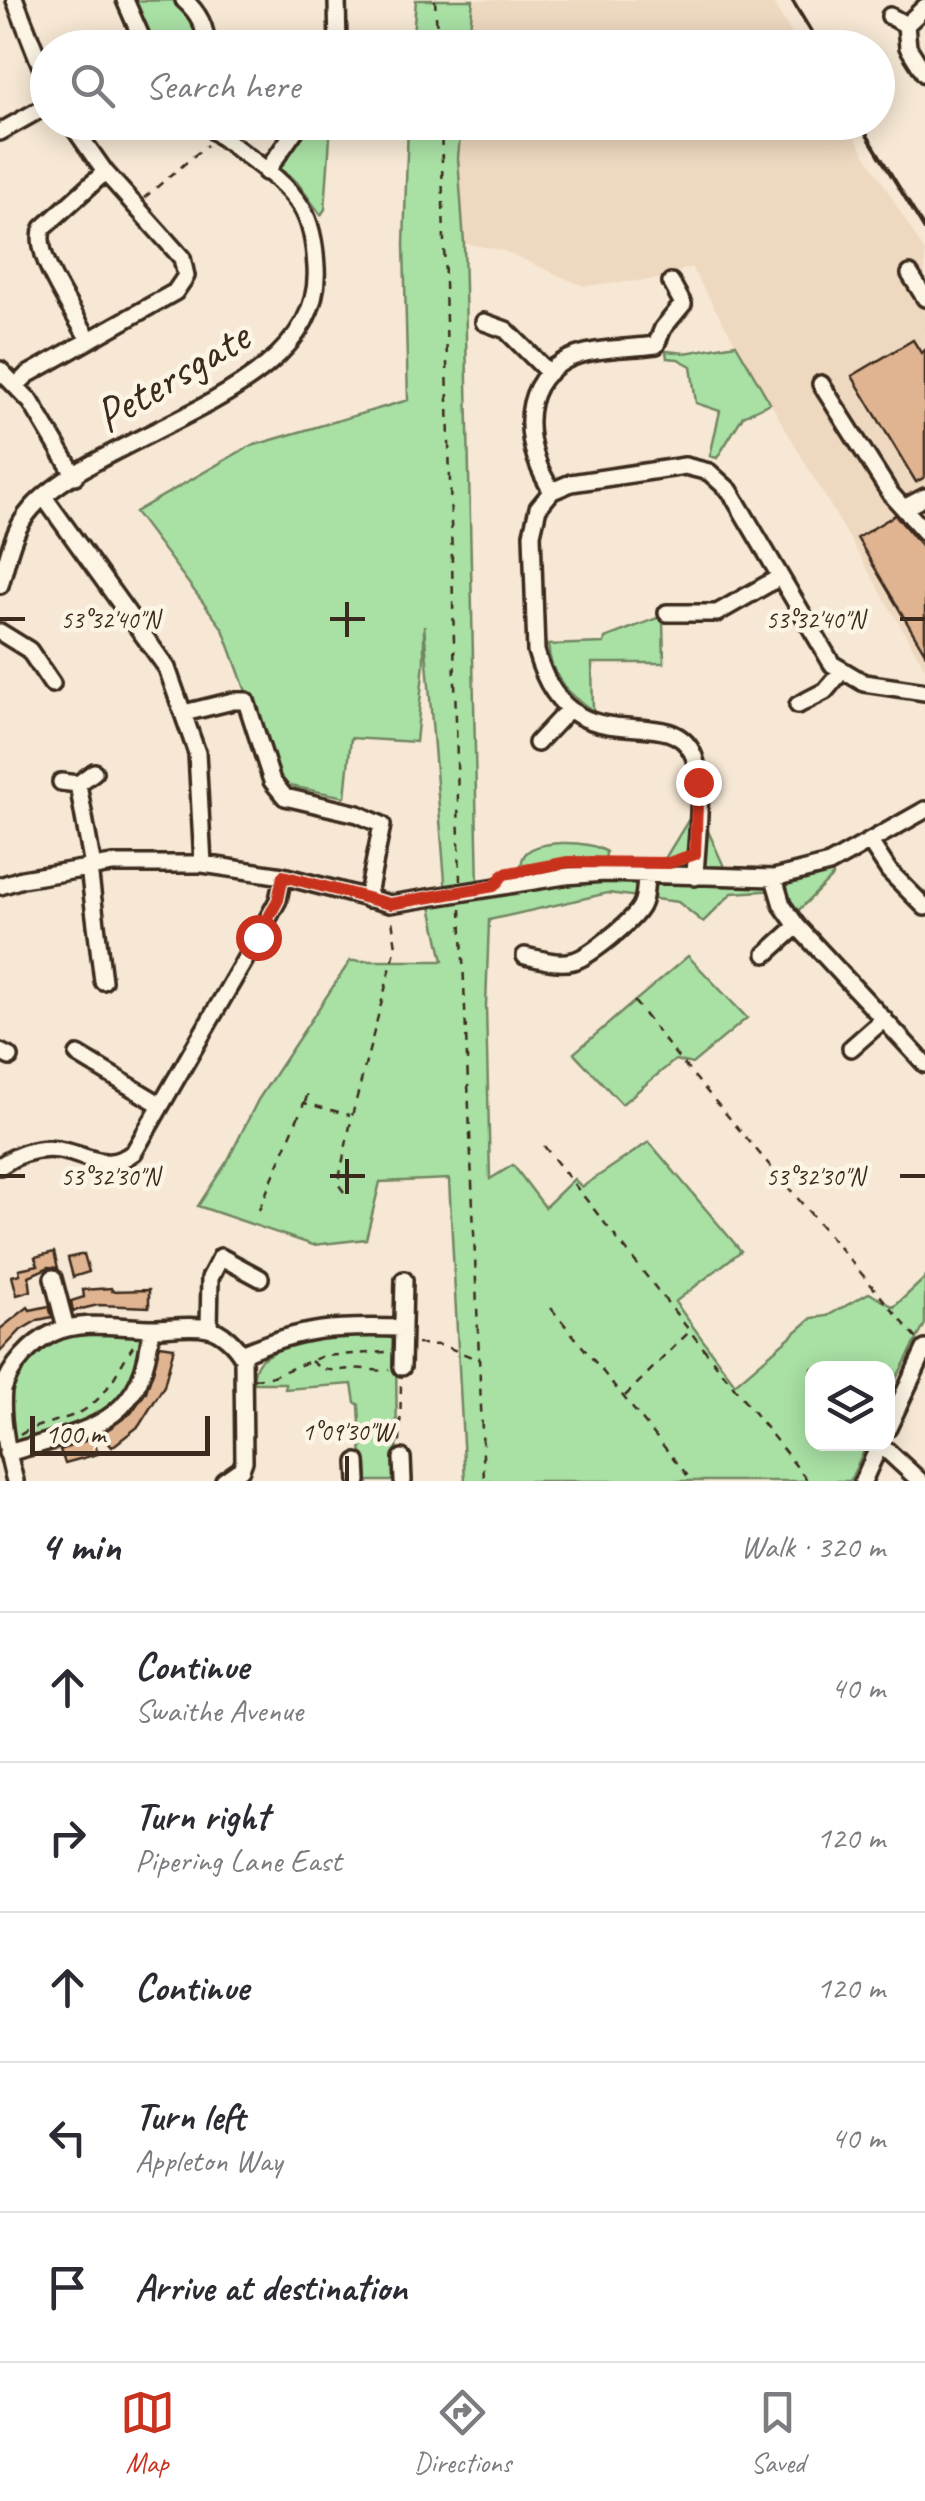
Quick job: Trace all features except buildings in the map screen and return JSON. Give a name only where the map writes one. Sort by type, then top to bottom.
[{"type":"street","points":[[15,0],[30,38]]},
{"type":"street","points":[[125,0],[137,30]]},
{"type":"street","points":[[184,0],[199,16],[204,30]]},
{"type":"street","points":[[337,0],[338,30]]},
{"type":"street","points":[[906,25],[925,8]]},
{"type":"street","points":[[890,16],[906,25]]},
{"type":"street","points":[[906,25],[908,46],[925,74]]},
{"type":"street","points":[[0,132],[30,115]]},
{"type":"street","points":[[16,386],[174,292],[186,276],[182,258],[105,172],[83,140]]},
{"type":"street","name":"Petersgate","points":[[0,585],[7,529],[74,476],[260,372],[290,344],[308,316],[317,277],[312,234],[304,210],[266,172],[224,140]]},
{"type":"street","points":[[266,172],[288,140]]},
{"type":"street","points":[[89,340],[42,256],[39,236],[105,172]]},
{"type":"street","points":[[910,274],[925,298]]},
{"type":"street","points":[[552,492],[534,460],[529,418],[536,389],[564,362],[582,355],[656,346],[663,328],[683,304],[671,282]]},
{"type":"street","points":[[484,322],[506,330],[550,374]]},
{"type":"street","points":[[0,370],[48,427],[74,476]]},
{"type":"street","points":[[822,384],[890,493],[925,532]]},
{"type":"street","points":[[694,877],[698,782],[696,763],[687,744],[668,731],[602,725],[569,710],[547,684],[536,652],[532,534],[538,508],[552,492],[571,482],[686,466],[709,472],[730,490],[832,664],[864,683],[925,692]]},
{"type":"street","points":[[44,497],[157,652],[184,713],[197,753],[203,864]]},
{"type":"street","points":[[904,508],[925,497]]},
{"type":"street","points":[[666,612],[717,613],[780,577]]},
{"type":"street","points":[[0,632],[29,650],[52,684]]},
{"type":"street","points":[[798,705],[825,691],[840,672]]},
{"type":"street","points":[[184,713],[233,701],[246,702],[272,781],[285,797],[358,814],[382,824],[367,899]]},
{"type":"street","points":[[537,742],[569,710]]},
{"type":"street","points":[[61,782],[78,784],[94,772]]},
{"type":"street","points":[[78,784],[102,981]]},
{"type":"street","points":[[0,886],[91,868],[153,862],[203,864],[283,876],[390,904],[565,876],[774,878],[828,864],[925,810]]},
{"type":"street","points":[[870,842],[889,871],[925,907]]},
{"type":"street","points":[[525,956],[566,962],[588,954],[637,912],[644,902],[646,874]]},
{"type":"street","points":[[0,1166],[26,1151],[68,1152],[91,1162],[109,1164],[134,1152],[278,900],[283,876]]},
{"type":"street","points":[[774,878],[782,904],[797,926],[925,1064]]},
{"type":"street","points":[[764,957],[797,926]]},
{"type":"street","points":[[848,1049],[884,1019]]},
{"type":"street","points":[[78,1055],[161,1105]]},
{"type":"street","points":[[210,1328],[210,1278],[221,1257],[260,1278]]},
{"type":"street","points":[[54,1278],[66,1328]]},
{"type":"street","points":[[402,1360],[404,1280]]},
{"type":"street","points":[[15,1481],[0,1412],[3,1390],[12,1371],[40,1340],[66,1328],[210,1328],[224,1336],[240,1354],[243,1379],[244,1460],[233,1479]]},
{"type":"street","points":[[6,1449],[90,1429],[107,1420],[136,1390],[144,1371],[148,1328]]},
{"type":"street","points":[[240,1354],[309,1329],[403,1328]]},
{"type":"street","points":[[895,1413],[925,1349]]},
{"type":"street","points":[[863,1481],[877,1451]]},
{"type":"street","points":[[888,1451],[923,1481]]},
{"type":"street","points":[[402,1458],[404,1481]]},
{"type":"street","points":[[357,1462],[358,1481]]},
{"type":"path","points":[[435,0],[437,30]]},
{"type":"path","points":[[135,205],[212,140]]},
{"type":"path","points":[[441,140],[460,891],[484,1481]]},
{"type":"path","points":[[344,1192],[338,1184],[352,1116],[396,947],[390,904]]},
{"type":"path","points":[[634,1002],[925,1349]]},
{"type":"path","points":[[259,1210],[309,1090]]},
{"type":"path","points":[[304,1104],[352,1116]]},
{"type":"path","points":[[544,1146],[808,1481]]},
{"type":"path","points":[[552,1308],[692,1481]]},
{"type":"path","points":[[6,1449],[34,1426],[77,1414],[96,1402],[148,1328]]},
{"type":"path","points":[[624,1397],[691,1331]]},
{"type":"path","points":[[310,1360],[319,1368],[339,1372],[353,1368],[378,1372],[402,1360],[412,1345],[434,1344],[479,1360]]},
{"type":"path","points":[[243,1379],[270,1377],[310,1360],[338,1354],[402,1360]]},
{"type":"path","points":[[402,1360],[402,1458]]},
{"type":"shaded area","points":[[473,0],[739,0],[747,5],[772,2],[789,30],[470,30]]},
{"type":"shaded area","points":[[460,140],[856,140],[925,252],[925,668],[691,267],[659,279],[583,286],[504,251],[464,243]]},
{"type":"green space","points":[[175,0],[191,10],[197,30],[144,30],[131,1]]},
{"type":"green space","points":[[416,0],[473,0],[470,30],[413,30]]},
{"type":"green space","points":[[297,140],[330,140],[325,209],[321,215],[297,182],[279,167]]},
{"type":"green space","points":[[407,140],[460,140],[478,888],[521,882],[522,861],[528,852],[562,843],[588,845],[606,852],[604,872],[655,875],[697,806],[729,878],[829,864],[833,876],[791,918],[777,890],[732,893],[703,922],[678,902],[608,893],[489,920],[486,1006],[490,1179],[513,1165],[545,1207],[574,1179],[582,1187],[649,1142],[741,1251],[675,1302],[735,1384],[812,1318],[827,1316],[869,1293],[894,1307],[925,1278],[925,1324],[895,1381],[895,1361],[805,1361],[805,1451],[864,1451],[850,1481],[465,1481],[449,1179],[380,1182],[366,1239],[313,1245],[198,1206],[228,1160],[258,1100],[350,961],[443,961],[429,897],[446,893],[424,625],[416,742],[351,738],[345,797],[280,784],[223,629],[135,512],[248,447],[408,400],[404,244]]},
{"type":"green space","points":[[736,344],[770,403],[743,416],[717,458],[710,456],[720,411],[696,403],[691,366],[667,358],[666,351],[685,353]]},
{"type":"green space","points":[[657,618],[663,621],[664,663],[592,663],[593,711],[568,691],[557,675],[548,645],[604,643],[605,638]]},
{"type":"green space","points":[[688,956],[747,1018],[692,1064],[675,1060],[622,1104],[574,1053]]},
{"type":"green space","points":[[82,1332],[142,1333],[138,1361],[129,1382],[117,1400],[101,1413],[61,1432],[14,1447],[6,1409],[21,1367],[53,1340]]},
{"type":"green space","points":[[376,1334],[394,1339],[396,1347],[397,1458],[393,1477],[398,1481],[364,1481],[368,1477],[367,1464],[362,1460],[359,1405],[352,1384],[285,1389],[285,1383],[253,1383],[260,1361],[281,1349],[282,1344],[312,1336]]},
{"type":"railway","points":[[792,0],[810,30]]},
{"type":"railway","points":[[870,140],[925,230]]},
{"type":"route","points":[[258,937],[278,900],[283,876],[390,904],[494,886],[504,874],[568,862],[669,863],[695,854],[698,782]]}]
